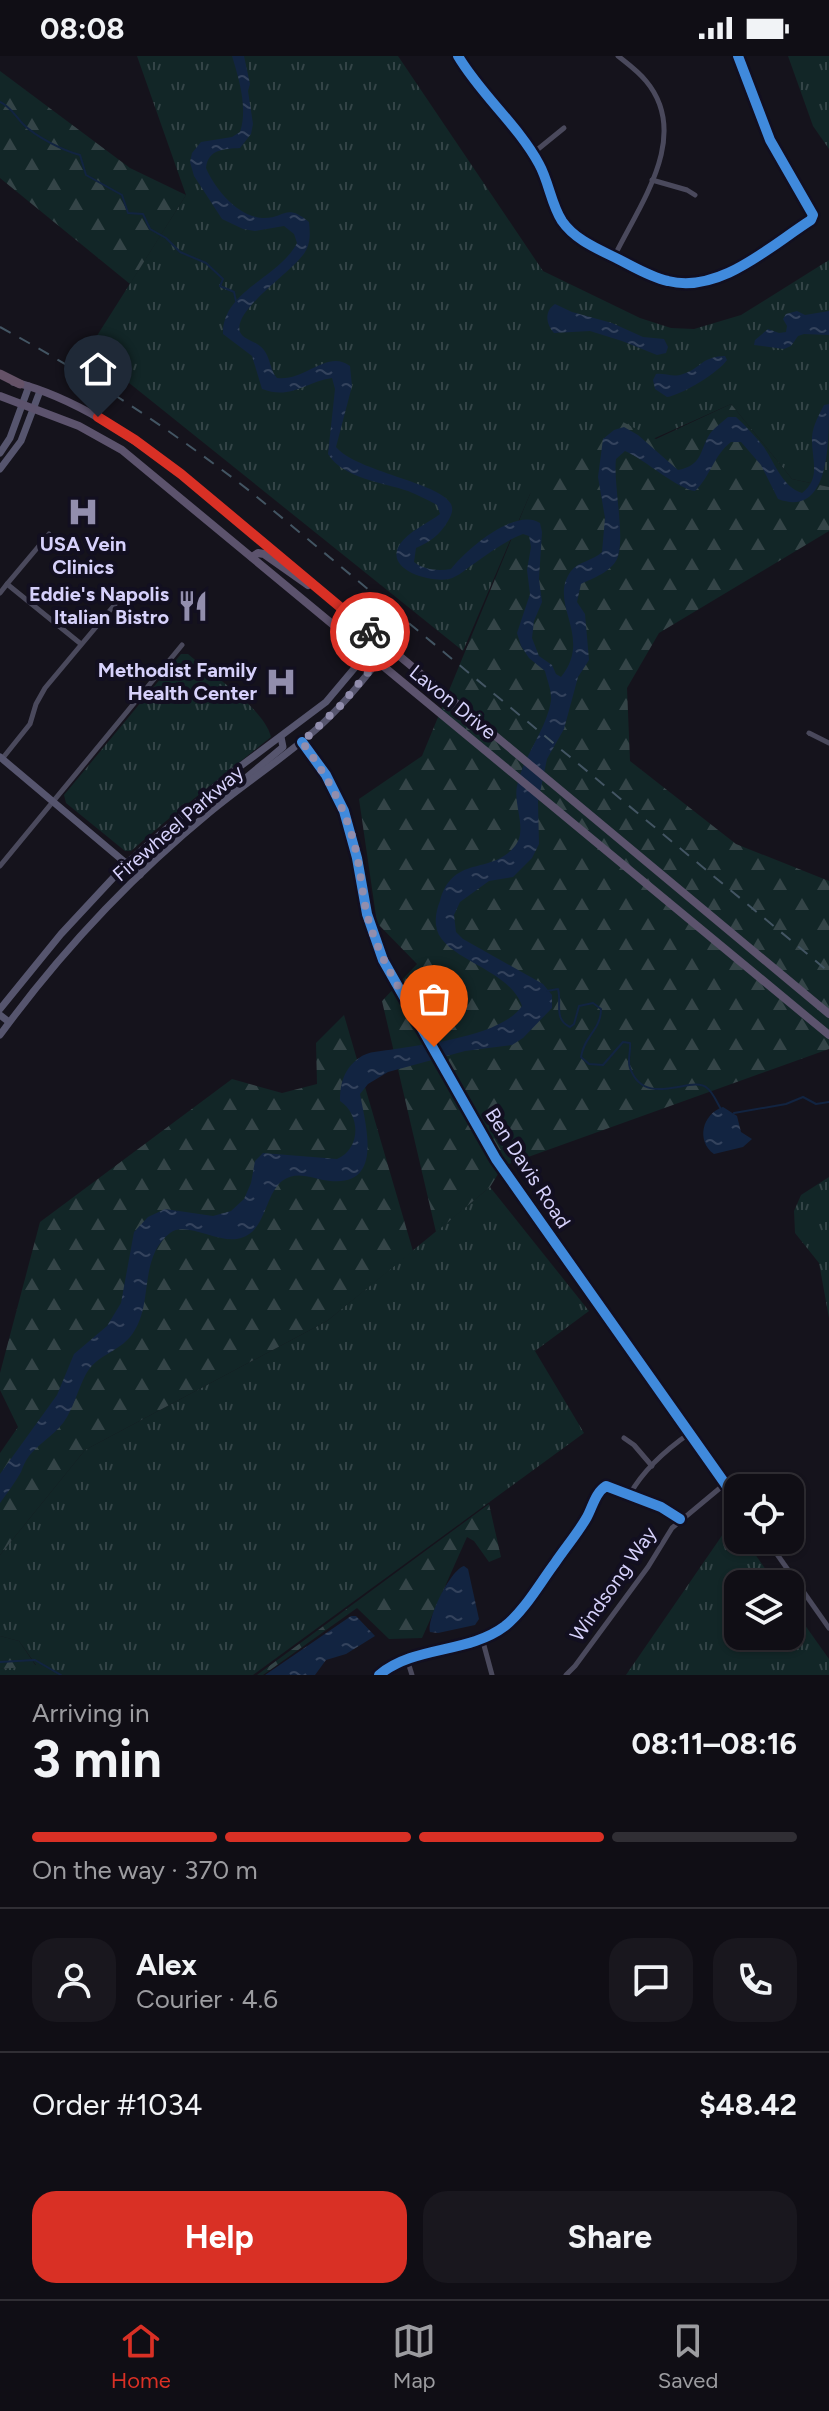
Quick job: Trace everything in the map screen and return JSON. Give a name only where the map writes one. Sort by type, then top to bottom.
[{"type":"highway","points":[[0,376],[24,385]]},
{"type":"main road","name":"Lavon Drive","points":[[24,385],[98,417],[181,474],[829,1014]]},
{"type":"main road","points":[[0,453],[10,438],[23,404],[24,385]]},
{"type":"main road","points":[[0,469],[21,441],[40,391]]},
{"type":"main road","name":"Lavon Drive","points":[[0,396],[79,426],[122,450],[829,1035]]},
{"type":"main road","points":[[252,557],[258,553],[264,554],[301,582],[316,587]]},
{"type":"main road","name":"Firewheel Parkway","points":[[0,1012],[61,934],[127,863],[219,783],[326,702],[379,639]]},
{"type":"main road","name":"Firewheel Parkway","points":[[3,1028],[80,938],[140,875],[211,811],[302,742],[341,705],[389,647]]},
{"type":"main road","points":[[211,811],[230,790],[283,747],[281,737]]},
{"type":"main road","points":[[1,758],[140,875]]},
{"type":"main road","points":[[0,1012],[3,1028]]},
{"type":"street","points":[[458,56],[532,154],[543,173],[555,208],[567,227],[586,243],[676,283],[708,281],[734,269],[811,220],[812,209],[770,140],[738,56]]},
{"type":"street","points":[[614,257],[664,149],[663,113],[647,82],[618,56]]},
{"type":"street","points":[[532,154],[564,128]]},
{"type":"street","points":[[652,180],[695,195]]},
{"type":"street","points":[[0,593],[49,534]]},
{"type":"street","points":[[7,584],[81,644]]},
{"type":"street","points":[[1,758],[30,724],[45,688],[122,596]]},
{"type":"street","points":[[0,866],[182,645]]},
{"type":"street","points":[[809,733],[829,743]]},
{"type":"street","name":"Ben Davis Road","points":[[302,742],[326,775],[344,811],[357,858],[367,914],[383,960],[496,1159],[724,1480]]},
{"type":"street","points":[[630,1494],[637,1482],[669,1448],[690,1433]]},
{"type":"street","points":[[624,1438],[652,1466]]},
{"type":"street","name":"Windsong Way","points":[[566,1675],[680,1519],[724,1485]]},
{"type":"street","points":[[379,1675],[407,1659],[482,1638],[505,1626],[515,1617],[586,1518],[598,1492],[606,1486],[661,1507],[680,1519]]},
{"type":"street","points":[[777,1554],[829,1628]]},
{"type":"street","points":[[482,1638],[492,1675]]},
{"type":"street","points":[[407,1659],[412,1675]]},
{"type":"green space","points":[[137,56],[398,56],[543,271],[640,318],[671,328],[694,329],[741,315],[829,260],[829,487],[792,479],[731,404],[530,494],[463,651],[88,350],[186,195]]},
{"type":"green space","points":[[788,56],[829,56],[829,149],[813,126]]},
{"type":"green space","points":[[0,71],[130,168],[186,195],[130,284],[0,178]]},
{"type":"green space","points":[[731,404],[792,479],[829,487],[829,531],[659,633],[627,688],[630,761],[736,844],[829,881],[829,1049],[503,1166],[490,1187],[436,1232],[382,1001],[417,964],[377,923],[359,799],[422,756],[530,494],[621,421],[656,439]]},
{"type":"green space","points":[[181,654],[188,654],[248,703],[271,737],[131,851],[125,851],[66,803],[64,795]]},
{"type":"green space","points":[[344,1015],[413,1251],[327,1321],[85,1450],[0,1555],[0,1453],[18,1427],[0,1390],[0,1373],[40,1222],[232,1079],[282,1093],[317,1084],[316,1043]]},
{"type":"green space","points":[[829,1177],[829,1318],[819,1263],[795,1233],[794,1211],[801,1195]]},
{"type":"green space","points":[[490,1187],[589,1311],[535,1351],[584,1433],[253,1675],[0,1675],[0,1669],[36,1665],[19,1641],[0,1636],[0,1555],[85,1450],[327,1321]]},
{"type":"green space","points":[[489,1504],[501,1557],[489,1562],[474,1541],[467,1537],[422,1638],[389,1639],[357,1608],[263,1675],[257,1675]]},
{"type":"green space","points":[[724,1533],[724,1554],[755,1554],[766,1570],[724,1570],[724,1650],[804,1650],[804,1624],[829,1659],[829,1675],[626,1675]]},
{"type":"green space","points":[[0,1636],[19,1641],[36,1666],[0,1669]]},
{"type":"water","points":[[232,56],[244,56],[250,84],[251,134],[240,148],[213,154],[206,168],[221,193],[236,207],[262,218],[295,213],[309,222],[310,234],[308,245],[299,260],[245,313],[240,332],[264,350],[277,378],[297,375],[333,361],[350,366],[352,386],[336,447],[361,463],[431,489],[452,506],[451,515],[441,531],[416,548],[414,562],[418,565],[431,569],[451,569],[479,542],[505,526],[518,521],[540,523],[539,579],[542,602],[534,621],[532,638],[539,656],[552,665],[556,674],[561,677],[570,662],[573,648],[564,596],[565,583],[574,568],[602,552],[605,518],[598,477],[603,439],[614,430],[624,427],[638,435],[678,470],[687,468],[697,460],[716,427],[728,417],[736,417],[763,446],[788,484],[802,493],[814,474],[812,437],[816,420],[824,405],[829,404],[826,458],[817,488],[807,498],[795,502],[778,499],[761,465],[741,442],[731,442],[725,448],[695,491],[625,451],[616,459],[619,550],[611,568],[581,584],[577,602],[585,614],[589,660],[578,677],[564,729],[547,759],[538,802],[539,844],[532,858],[513,877],[489,881],[460,902],[454,915],[456,932],[463,939],[543,984],[552,995],[552,1008],[512,1045],[465,1051],[388,1072],[368,1084],[360,1094],[366,1125],[367,1155],[356,1176],[342,1181],[302,1176],[287,1178],[276,1187],[255,1228],[241,1238],[223,1238],[185,1229],[170,1233],[154,1255],[143,1308],[133,1333],[90,1368],[63,1423],[29,1456],[0,1503],[0,1474],[57,1395],[74,1354],[107,1326],[121,1303],[134,1232],[148,1217],[165,1209],[213,1216],[231,1211],[244,1199],[255,1161],[263,1153],[337,1159],[351,1148],[354,1140],[355,1123],[347,1107],[340,1101],[340,1094],[346,1072],[354,1062],[371,1053],[445,1041],[482,1031],[512,1016],[522,1006],[504,982],[449,947],[440,937],[436,919],[446,886],[454,877],[495,861],[519,840],[517,786],[551,701],[545,671],[529,658],[517,633],[530,594],[527,570],[531,547],[529,536],[523,534],[510,540],[449,579],[421,577],[403,568],[396,553],[400,544],[440,514],[437,505],[408,491],[353,474],[328,454],[335,389],[332,378],[290,391],[262,389],[252,356],[223,334],[225,319],[232,307],[278,266],[297,243],[294,234],[284,226],[255,231],[222,219],[194,176],[190,162],[192,153],[201,142],[232,137],[240,132],[243,103]]},
{"type":"water","points":[[555,304],[643,337],[664,339],[668,347],[666,353],[657,355],[590,331],[554,333],[547,318]]},
{"type":"water","points":[[797,311],[805,315],[829,311],[829,335],[804,334],[784,349],[754,345],[755,340],[768,329],[786,332],[783,319],[786,314]]},
{"type":"water","points":[[725,356],[727,360],[716,371],[682,392],[667,397],[655,389],[653,380],[656,374],[679,375],[711,358]]},
{"type":"water","points":[[723,1107],[737,1116],[741,1132],[752,1139],[743,1147],[714,1154],[705,1142],[704,1128],[710,1115]]},
{"type":"water","points":[[464,1566],[468,1569],[479,1619],[475,1625],[430,1632],[440,1596],[452,1576]]},
{"type":"water","points":[[351,1616],[356,1616],[375,1636],[346,1654],[326,1660],[315,1675],[265,1675]]},
{"type":"waterway","points":[[0,102],[35,134],[80,155],[86,175],[122,195],[128,213],[143,214],[150,229],[166,238],[180,252],[206,263],[223,279],[220,286],[234,292],[236,301]]},
{"type":"waterway","points":[[547,991],[558,989],[560,1015],[570,1027],[574,1024],[579,1006],[593,1003],[601,1009],[581,1057],[589,1064],[603,1065],[623,1042],[630,1043],[629,1065],[637,1080],[646,1087],[657,1089],[700,1085],[709,1090],[721,1109]]},
{"type":"waterway","points":[[734,1113],[786,1104],[803,1097],[816,1104],[829,1102]]},
{"type":"waterway","points":[[0,1662],[35,1660],[61,1675]]},
{"type":"railway","points":[[0,327],[129,404],[251,492],[829,972]]},
{"type":"cycle path","points":[[458,56],[530,150],[542,171],[558,214],[573,234],[648,274],[687,283],[707,281],[744,265],[811,220],[813,215],[770,140],[738,56]]},
{"type":"cycle path","points":[[302,742],[326,775],[344,811],[357,858],[367,914],[383,960],[496,1159],[724,1482]]},
{"type":"cycle path","points":[[379,1675],[393,1665],[475,1641],[505,1626],[532,1596],[583,1523],[599,1492],[606,1486],[661,1507],[680,1519]]},
{"type":"way so far","points":[[370,632],[389,647],[341,705],[302,742],[326,775],[344,811],[353,836],[363,899],[383,960],[434,1047]]},
{"type":"place","name":"USA Vein Clinics","points":[[83,512]]},
{"type":"place","name":"Eddie's Napolis Italian Bistro","points":[[193,606]]},
{"type":"place","name":"Methodist Family Health Center","points":[[281,682]]},
{"type":"route","points":[[98,417],[181,474],[370,632]]}]
